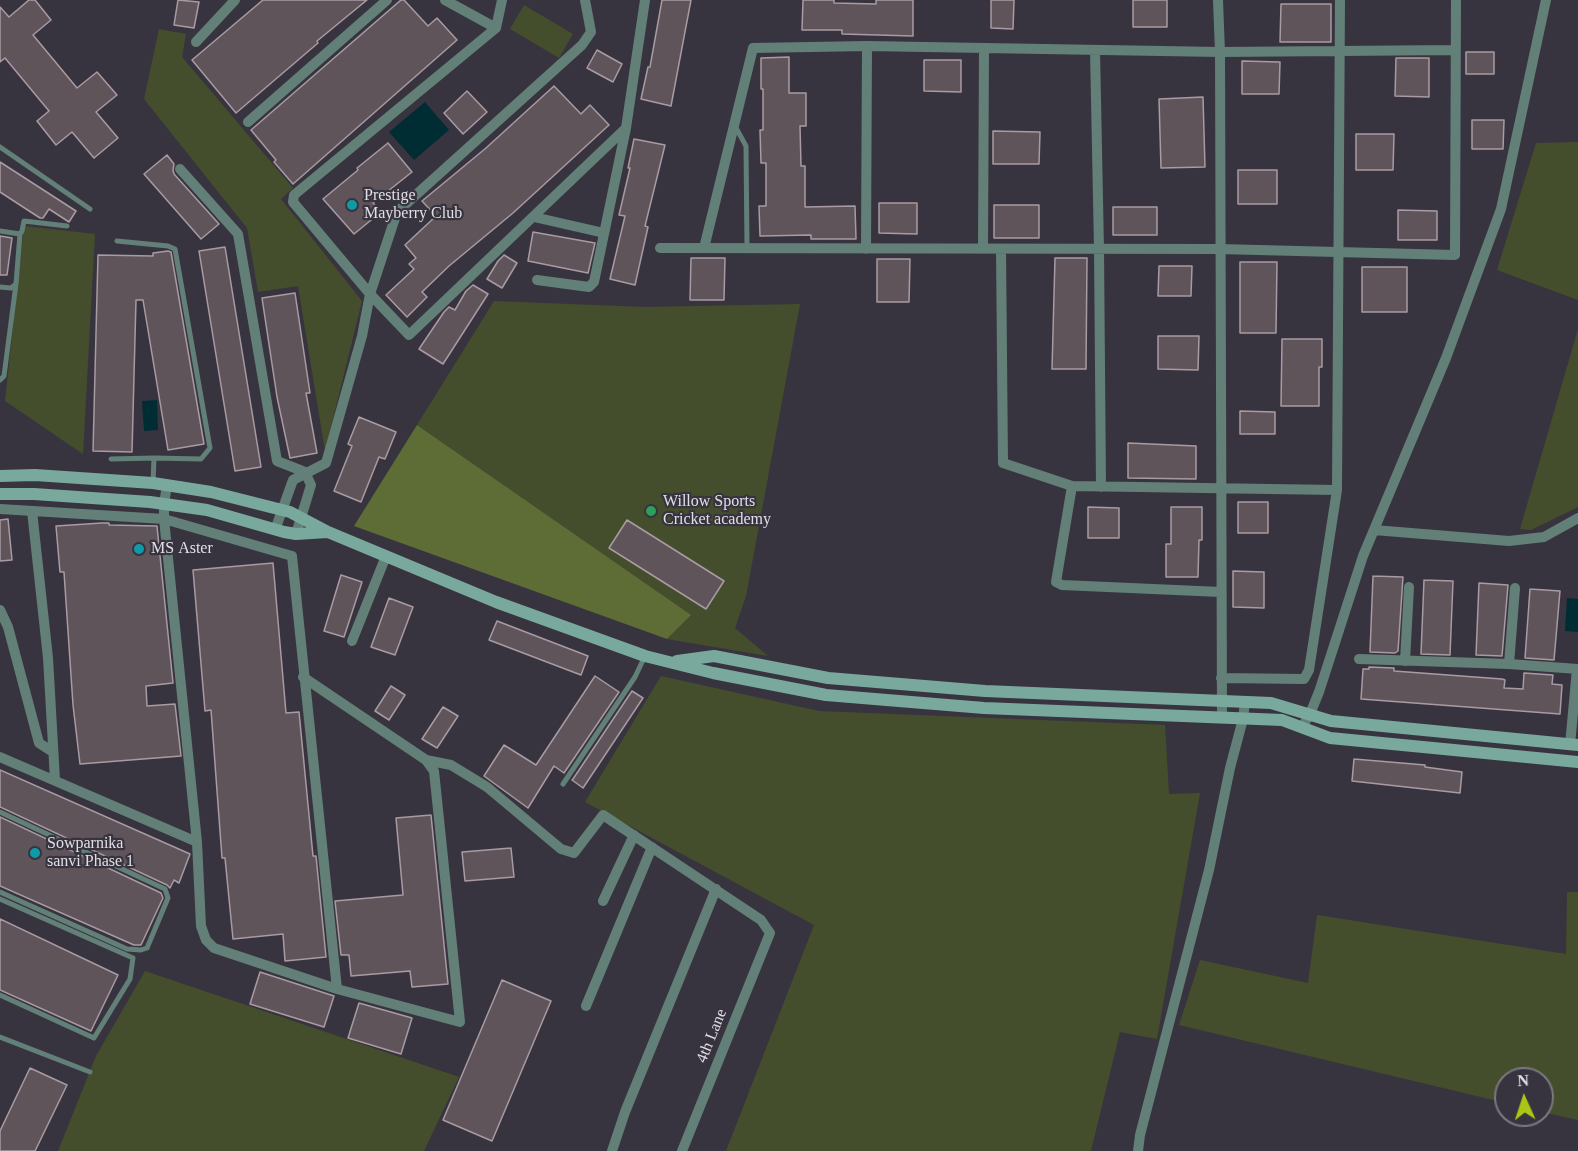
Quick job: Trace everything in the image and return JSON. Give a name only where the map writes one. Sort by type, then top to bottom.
[{"type":"street","points":[[196,42],[225,5],[235,0]]},
{"type":"street","points":[[248,123],[387,0]]},
{"type":"street","points":[[445,0],[496,28]]},
{"type":"street","points":[[502,0],[496,28],[294,195],[293,202],[370,294],[409,336],[626,128]]},
{"type":"street","points":[[275,530],[292,480],[326,463],[362,336],[370,294],[398,212],[582,45],[591,32],[585,0]]},
{"type":"street","points":[[537,280],[592,286],[626,128],[645,0]]},
{"type":"street","points":[[1218,0],[1222,718]]},
{"type":"street","points":[[1221,678],[1304,679],[1309,670],[1337,490],[1342,51],[1340,0]]},
{"type":"street","points":[[660,248],[1219,249],[1455,255],[1456,0]]},
{"type":"street","points":[[1302,727],[1319,692],[1363,556],[1446,358],[1501,209],[1546,0]]},
{"type":"street","points":[[704,248],[753,48],[867,46],[1220,52],[1456,50]]},
{"type":"street","points":[[866,249],[867,46]]},
{"type":"street","points":[[983,249],[984,48]]},
{"type":"street","points":[[1095,50],[1101,487]]},
{"type":"street","points":[[180,169],[238,234],[277,461],[305,472],[311,485],[296,534]]},
{"type":"street","points":[[534,217],[604,233]]},
{"type":"street","points":[[1001,249],[1003,463],[1072,486],[1337,490]]},
{"type":"street","points":[[0,476],[34,475],[153,483],[211,492],[282,510],[328,532],[496,602],[645,656],[713,673],[826,695],[984,708],[1282,720],[1330,738],[1578,762]]},
{"type":"street","points":[[167,485],[164,519],[197,842],[201,926],[206,940],[214,948],[337,989],[460,1022],[434,771],[426,760],[303,677]]},
{"type":"street","points":[[1072,486],[1056,582],[1062,585],[1221,592]]},
{"type":"street","points":[[0,495],[34,494],[164,504],[207,510],[296,534],[328,532]]},
{"type":"street","points":[[0,509],[164,519],[292,556],[337,989]]},
{"type":"street","points":[[32,511],[48,658],[55,780]]},
{"type":"street","points":[[1374,530],[1509,541],[1544,537],[1578,518]]},
{"type":"street","points":[[352,640],[387,556]]},
{"type":"street","points":[[1405,661],[1409,587]]},
{"type":"street","points":[[1509,664],[1515,588]]},
{"type":"street","points":[[0,610],[8,627],[39,743],[53,752]]},
{"type":"street","points":[[673,662],[714,656],[828,678],[985,691],[1271,703],[1331,720],[1574,745],[1577,669],[1509,664],[1359,659]]},
{"type":"street","points":[[1138,1151],[1140,1135],[1209,870],[1245,702]]},
{"type":"street","points":[[0,757],[197,842]]},
{"type":"street","points":[[426,760],[451,765],[480,783],[561,849],[574,853],[603,815],[716,889],[625,1112],[612,1151]]},
{"type":"street","points":[[603,901],[634,835]]},
{"type":"street","points":[[586,1006],[652,847]]},
{"type":"street","name":"4th Lane","points":[[682,1151],[770,933],[761,920],[716,889]]},
{"type":"lane","points":[[734,124],[746,146],[747,248]]},
{"type":"lane","points":[[0,147],[90,209]]},
{"type":"lane","points":[[0,380],[4,376],[20,234],[24,221],[67,226]]},
{"type":"lane","points":[[0,231],[20,234]]},
{"type":"lane","points":[[111,459],[201,459],[210,448],[176,249],[168,246],[117,241]]},
{"type":"lane","points":[[0,287],[10,288],[16,284]]},
{"type":"lane","points":[[153,483],[154,458]]},
{"type":"lane","points":[[563,784],[635,677],[645,656]]},
{"type":"lane","points":[[0,812],[165,889],[168,898],[147,948],[141,951],[127,949],[0,892]]},
{"type":"lane","points":[[0,899],[133,958],[130,979],[94,1038],[0,995]]},
{"type":"lane","points":[[0,1037],[90,1072]]},
{"type":"green space","points":[[524,5],[573,34],[559,58],[510,29]]},
{"type":"green space","points":[[159,29],[186,34],[182,57],[293,188],[281,199],[362,301],[325,451],[298,286],[258,292],[247,228],[144,99]]},
{"type":"green space","points":[[1578,142],[1578,300],[1497,270],[1536,143]]},
{"type":"green space","points":[[24,226],[95,234],[83,454],[5,401]]},
{"type":"green space","name":"Willow Sports Cricket academy","points":[[494,301],[645,307],[800,304],[746,596],[735,628],[768,656],[667,639],[690,615],[417,425]]},
{"type":"green space","points":[[1578,329],[1578,507],[1531,530],[1520,529]]},
{"type":"green space","points":[[417,425],[691,615],[667,639],[354,526]]},
{"type":"green space","points":[[661,676],[819,711],[1165,725],[1169,794],[1200,793],[1157,1039],[1120,1032],[1091,1151],[726,1151],[814,925],[585,802]]},
{"type":"green space","points":[[1567,892],[1578,892],[1578,1120],[1554,1115],[1554,1067],[1494,1067],[1494,1100],[1179,1025],[1200,960],[1308,983],[1317,915],[1566,954]]},
{"type":"green space","points":[[145,971],[459,1077],[424,1151],[58,1151],[96,1056]]},
{"type":"water","points":[[425,102],[449,130],[414,160],[389,132]]},
{"type":"water","points":[[157,400],[158,430],[144,431],[142,401]]},
{"type":"water","points":[[1567,598],[1578,599],[1578,632],[1565,631]]},
{"type":"building","points":[[29,0],[35,0],[51,20],[33,35],[77,88],[97,72],[117,95],[96,112],[118,138],[94,158],[72,132],[56,145],[37,121],[49,111],[5,58],[0,62],[0,7],[9,17]]},
{"type":"building","points":[[178,0],[199,2],[194,28],[174,25]]},
{"type":"building","points":[[263,0],[367,0],[236,113],[192,60]]},
{"type":"building","points":[[401,0],[404,0],[428,26],[437,18],[457,40],[293,184],[251,130]]},
{"type":"building","points":[[662,0],[691,0],[671,106],[641,99],[648,67],[650,67]]},
{"type":"building","points":[[803,0],[876,4],[876,0],[913,0],[913,36],[842,34],[842,30],[802,30]]},
{"type":"building","points":[[991,0],[1014,0],[1013,29],[991,28]]},
{"type":"building","points":[[1133,0],[1167,0],[1167,27],[1133,27]]},
{"type":"building","points":[[1281,4],[1331,4],[1331,42],[1280,42]]},
{"type":"building","points":[[597,50],[622,64],[613,82],[587,68]]},
{"type":"building","points":[[1466,52],[1494,52],[1494,74],[1466,74]]},
{"type":"building","points":[[789,57],[789,93],[806,93],[806,126],[800,126],[801,166],[805,166],[805,207],[855,206],[856,239],[811,239],[811,235],[760,236],[759,206],[766,206],[766,163],[761,163],[760,130],[763,130],[763,89],[761,89],[761,58]]},
{"type":"building","points":[[1396,58],[1429,58],[1429,97],[1395,96]]},
{"type":"building","points":[[924,60],[961,60],[961,92],[924,91]]},
{"type":"building","points":[[1242,61],[1280,62],[1279,94],[1242,94]]},
{"type":"building","points":[[554,86],[581,114],[590,105],[609,125],[513,213],[449,266],[422,292],[427,297],[407,317],[386,295],[414,269],[409,264],[416,258],[405,245],[436,216],[422,201],[486,148]]},
{"type":"building","points":[[467,91],[487,112],[463,134],[444,113]]},
{"type":"building","points":[[1203,97],[1205,167],[1161,168],[1159,99]]},
{"type":"building","points":[[1472,120],[1504,120],[1503,149],[1472,149]]},
{"type":"building","points":[[993,131],[1040,132],[1039,164],[993,164]]},
{"type":"building","points":[[1356,134],[1394,134],[1393,170],[1356,170]]},
{"type":"building","points":[[634,139],[665,145],[645,226],[648,227],[635,285],[610,279],[625,216],[619,215]]},
{"type":"building","points":[[388,143],[412,172],[373,203],[381,212],[354,234],[323,199]]},
{"type":"building","points":[[167,155],[174,164],[174,174],[219,224],[201,239],[144,174]]},
{"type":"building","points":[[0,162],[76,211],[69,222],[49,209],[43,218],[40,218],[0,192]]},
{"type":"building","points":[[1238,170],[1277,170],[1277,204],[1238,204]]},
{"type":"building","points":[[879,203],[917,203],[917,234],[879,233]]},
{"type":"building","points":[[994,205],[1039,205],[1039,238],[994,238]]},
{"type":"building","points":[[1113,207],[1157,207],[1157,235],[1113,235]]},
{"type":"building","points":[[1398,210],[1437,211],[1437,240],[1398,240]]},
{"type":"building","points":[[533,232],[595,243],[588,273],[528,261]]},
{"type":"building","points":[[0,236],[12,238],[7,275],[0,275]]},
{"type":"building","points":[[225,247],[261,467],[235,471],[199,251]]},
{"type":"building","points":[[171,252],[204,444],[168,450],[143,300],[136,300],[132,452],[93,451],[98,255],[153,256],[153,253]]},
{"type":"building","points":[[504,255],[517,263],[502,288],[487,279]]},
{"type":"building","points":[[691,258],[725,258],[724,300],[690,300]]},
{"type":"building","points":[[1055,258],[1087,258],[1086,369],[1052,369]]},
{"type":"building","points":[[877,259],[910,259],[909,302],[877,302]]},
{"type":"building","points":[[1240,262],[1277,262],[1276,333],[1240,333]]},
{"type":"building","points":[[1159,266],[1192,266],[1191,296],[1158,296]]},
{"type":"building","points":[[1362,267],[1407,267],[1407,312],[1362,312]]},
{"type":"building","points":[[473,285],[488,294],[443,364],[419,349],[444,312],[449,307],[455,310],[466,291]]},
{"type":"building","points":[[295,293],[310,393],[306,393],[317,453],[290,458],[277,397],[262,298]]},
{"type":"building","points":[[1158,336],[1199,336],[1198,370],[1158,369]]},
{"type":"building","points":[[1282,339],[1322,339],[1319,406],[1281,406]]},
{"type":"building","points":[[1240,411],[1275,412],[1275,434],[1240,434]]},
{"type":"building","points":[[359,417],[396,432],[385,459],[379,457],[361,502],[334,491],[352,446],[348,444]]},
{"type":"building","points":[[1128,443],[1196,446],[1196,479],[1128,478]]},
{"type":"building","points":[[1238,502],[1268,502],[1268,533],[1238,533]]},
{"type":"building","points":[[1088,507],[1119,508],[1119,538],[1088,538]]},
{"type":"building","points":[[1171,507],[1202,507],[1202,540],[1199,540],[1198,577],[1166,577],[1166,544],[1171,544]]},
{"type":"building","points":[[8,519],[12,560],[0,561],[0,520]]},
{"type":"building","points":[[627,520],[724,581],[706,609],[609,548]]},
{"type":"building","points":[[109,523],[109,525],[157,526],[173,683],[146,686],[147,706],[175,704],[181,756],[80,764],[73,705],[64,572],[60,572],[56,526]]},
{"type":"building","points":[[273,563],[286,713],[299,712],[313,856],[316,856],[326,957],[285,961],[283,934],[233,939],[225,858],[222,858],[211,710],[205,711],[193,570]]},
{"type":"building","points":[[1233,571],[1264,572],[1264,608],[1233,607]]},
{"type":"building","points":[[341,575],[362,582],[344,637],[324,631]]},
{"type":"building","points":[[1373,576],[1403,577],[1398,651],[1395,653],[1370,652]]},
{"type":"building","points":[[1424,580],[1453,581],[1450,655],[1421,654]]},
{"type":"building","points":[[1479,583],[1508,585],[1502,656],[1476,655]]},
{"type":"building","points":[[1530,589],[1560,591],[1554,660],[1525,658]]},
{"type":"building","points":[[389,598],[413,607],[395,655],[371,647]]},
{"type":"building","points":[[497,621],[588,656],[581,675],[489,640]]},
{"type":"building","points":[[1369,667],[1502,679],[1505,680],[1504,688],[1523,689],[1524,673],[1553,675],[1552,684],[1562,685],[1560,714],[1361,699],[1363,669],[1369,669]]},
{"type":"building","points":[[595,676],[619,692],[564,773],[554,766],[528,808],[484,776],[504,745],[536,765]]},
{"type":"building","points":[[391,686],[405,695],[389,720],[375,711]]},
{"type":"building","points":[[632,691],[643,698],[583,788],[572,780]]},
{"type":"building","points":[[443,707],[458,716],[437,748],[422,739]]},
{"type":"building","points":[[1354,759],[1425,765],[1425,767],[1462,772],[1460,793],[1352,781]]},
{"type":"building","points":[[0,770],[190,854],[179,883],[174,880],[170,888],[0,807]]},
{"type":"building","points":[[431,815],[448,984],[412,987],[410,971],[351,976],[349,955],[341,955],[335,901],[403,895],[396,818]]},
{"type":"building","name":"Sowparnika sanvi Phase 1","points":[[0,817],[161,893],[163,898],[141,945],[134,945],[0,886]]},
{"type":"building","points":[[511,848],[514,877],[465,881],[462,852]]},
{"type":"building","points":[[0,919],[118,975],[91,1031],[0,990]]},
{"type":"building","points":[[260,972],[334,996],[324,1027],[250,1004]]},
{"type":"building","points":[[502,980],[551,1001],[492,1141],[443,1120]]},
{"type":"building","points":[[359,1003],[412,1018],[401,1054],[348,1038]]},
{"type":"building","points":[[30,1068],[67,1085],[35,1151],[0,1151],[0,1131]]},
{"type":"place","name":"Prestige Mayberry Club","points":[[352,205]]},
{"type":"place","name":"Willow Sports Cricket academy","points":[[651,511]]},
{"type":"place","name":"MS Aster","points":[[139,549]]},
{"type":"place","name":"Sowparnika sanvi Phase 1","points":[[35,853]]}]
